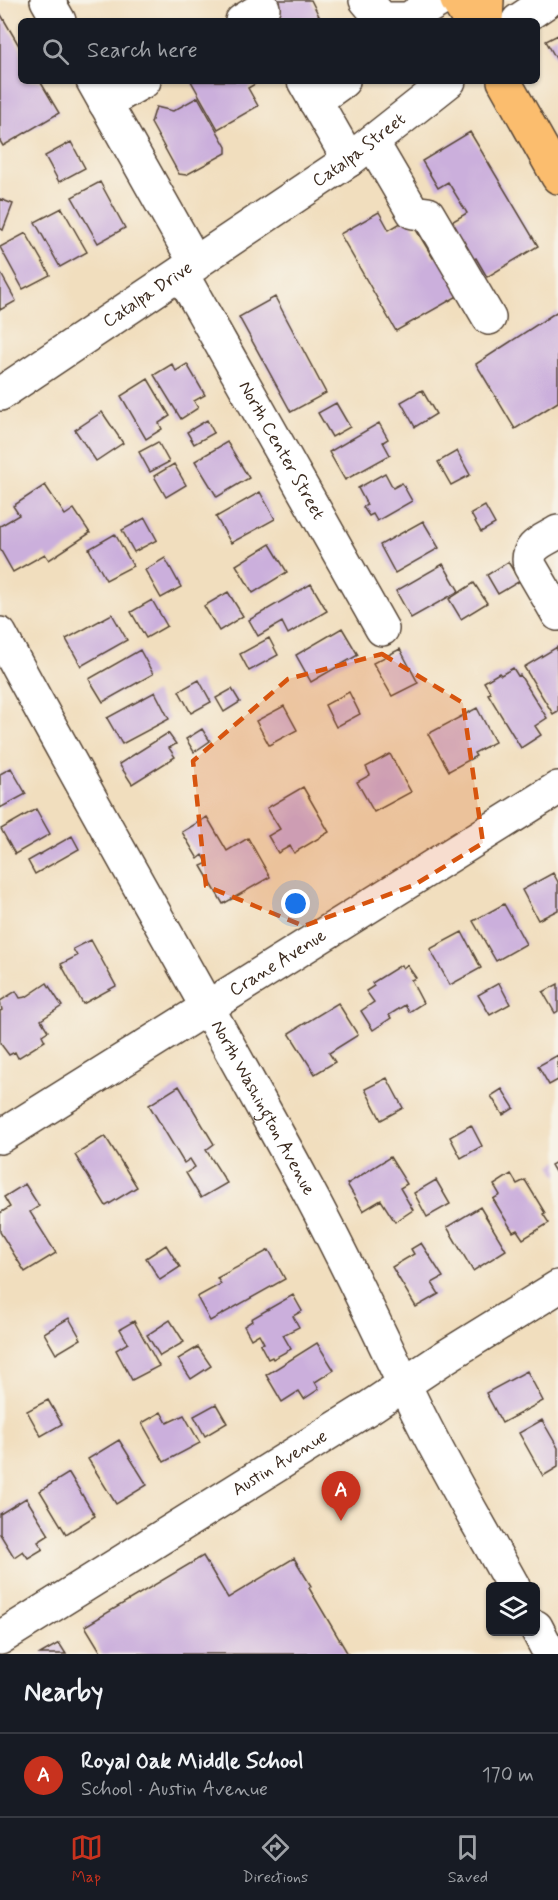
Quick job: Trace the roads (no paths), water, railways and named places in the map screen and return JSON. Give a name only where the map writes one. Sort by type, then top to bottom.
[{"type":"main road","points":[[457,0],[468,18]]},
{"type":"main road","points":[[486,18],[487,0]]},
{"type":"main road","points":[[506,84],[558,177]]},
{"type":"street","points":[[47,0],[57,18]]},
{"type":"street","points":[[410,18],[440,0]]},
{"type":"street","points":[[522,18],[549,0]]},
{"type":"street","points":[[369,12],[402,18]]},
{"type":"street","points":[[99,92],[132,84]]},
{"type":"street","name":"Catalpa Street","points":[[296,196],[363,150],[430,87]]},
{"type":"street","points":[[324,88],[363,150],[413,212],[428,214],[489,318]]},
{"type":"street","name":"North Center Street","points":[[99,92],[189,268],[382,629]]},
{"type":"street","name":"Catalpa Drive","points":[[0,394],[296,196]]},
{"type":"street","points":[[558,532],[535,546],[528,558],[530,566],[558,614]]},
{"type":"street","name":"North Washington Avenue","points":[[0,634],[304,1184],[405,1385],[510,1582]]},
{"type":"street","name":"Crane Avenue","points":[[0,1137],[558,788]]},
{"type":"street","name":"Austin Avenue","points":[[0,1638],[558,1287]]},
{"type":"street","points":[[540,1635],[550,1654]]},
{"type":"place","name":"Royal Oak Middle School","points":[[341,1521]]}]
